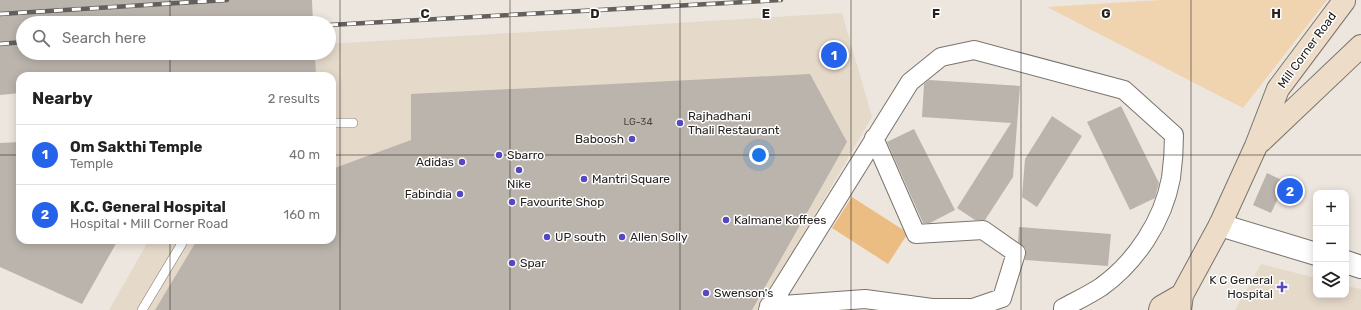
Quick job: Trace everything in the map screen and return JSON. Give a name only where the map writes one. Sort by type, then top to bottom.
[{"type":"main road","name":"Mill Corner Road","points":[[1160,310],[1161,307],[1181,302],[1220,225],[1256,146],[1278,89],[1344,1]]},
{"type":"main road","name":"Mill Corner Road","points":[[1256,146],[1361,46]]},
{"type":"street","points":[[769,308],[910,82],[941,57],[974,50],[1124,90],[1174,135],[1174,157],[1170,179],[1162,208],[1145,241],[1117,274],[1088,295],[1063,308],[1063,310]]},
{"type":"street","points":[[769,308],[865,299],[932,308],[973,308],[1002,298],[1016,253],[983,230],[916,234],[874,138]]},
{"type":"street","points":[[1220,225],[1313,253]]},
{"type":"street","points":[[1349,263],[1361,267]]},
{"type":"lane","points":[[336,122],[353,123]]},
{"type":"lane","points":[[142,310],[182,244]]},
{"type":"shaded area","points":[[1161,0],[1327,0],[1243,108],[1047,7]]},
{"type":"shaded area","name":"Mantri Square","points":[[842,13],[872,117],[759,310],[109,310],[147,244],[336,244],[336,72],[316,72],[315,60],[336,60],[336,44]]},
{"type":"shaded area","points":[[852,197],[908,233],[888,264],[832,228]]},
{"type":"shaded area","name":"K C General Hospital","points":[[1261,264],[1313,277],[1313,298],[1349,298],[1349,287],[1361,289],[1361,310],[1235,310]]},
{"type":"building","points":[[0,0],[312,0],[313,16],[16,16],[16,60],[315,60],[316,72],[16,72],[16,93],[0,95]]},
{"type":"building","name":"Mantri Square","points":[[810,74],[847,142],[752,310],[155,310],[195,244],[336,244],[336,168],[411,140],[411,94]]},
{"type":"building","points":[[929,80],[1020,86],[1013,177],[985,220],[975,220],[957,208],[1011,123],[922,117],[924,84]]},
{"type":"building","points":[[1121,106],[1159,183],[1155,198],[1130,210],[1087,122]]},
{"type":"building","points":[[1052,116],[1082,136],[1037,207],[1022,197],[1025,159]]},
{"type":"building","points":[[914,129],[955,210],[930,223],[923,223],[887,142]]},
{"type":"building","points":[[16,142],[16,244],[116,244],[82,304],[0,267],[0,143]]},
{"type":"building","points":[[1267,173],[1286,182],[1271,213],[1253,205]]},
{"type":"building","points":[[1019,227],[1111,234],[1108,266],[1025,260],[1026,249],[1018,242]]},
{"type":"railway","points":[[0,14],[227,0]]},
{"type":"railway","points":[[336,25],[781,0]]},
{"type":"railway","points":[[0,44],[16,43]]},
{"type":"place","name":"Om Sakthi Temple","points":[[834,55]]},
{"type":"place","name":"Rajhadhani Thali Restaurant","points":[[680,123]]},
{"type":"place","name":"Baboosh","points":[[632,139]]},
{"type":"place","name":"Sbarro","points":[[499,155]]},
{"type":"place","name":"Adidas","points":[[462,162]]},
{"type":"place","name":"Nike","points":[[519,170]]},
{"type":"place","name":"Mantri Square","points":[[584,179]]},
{"type":"place","name":"K.C. General Hospital","points":[[1290,191]]},
{"type":"place","name":"Fabindia","points":[[460,194]]},
{"type":"place","name":"Favourite Shop","points":[[512,202]]},
{"type":"place","name":"Kalmane Koffees","points":[[726,220]]},
{"type":"place","name":"UP south","points":[[547,237]]},
{"type":"place","name":"Allen Solly","points":[[622,237]]},
{"type":"place","name":"Spar","points":[[512,263]]},
{"type":"place","name":"K C General Hospital","points":[[1282,287]]},
{"type":"place","name":"Swenson's","points":[[706,293]]}]
